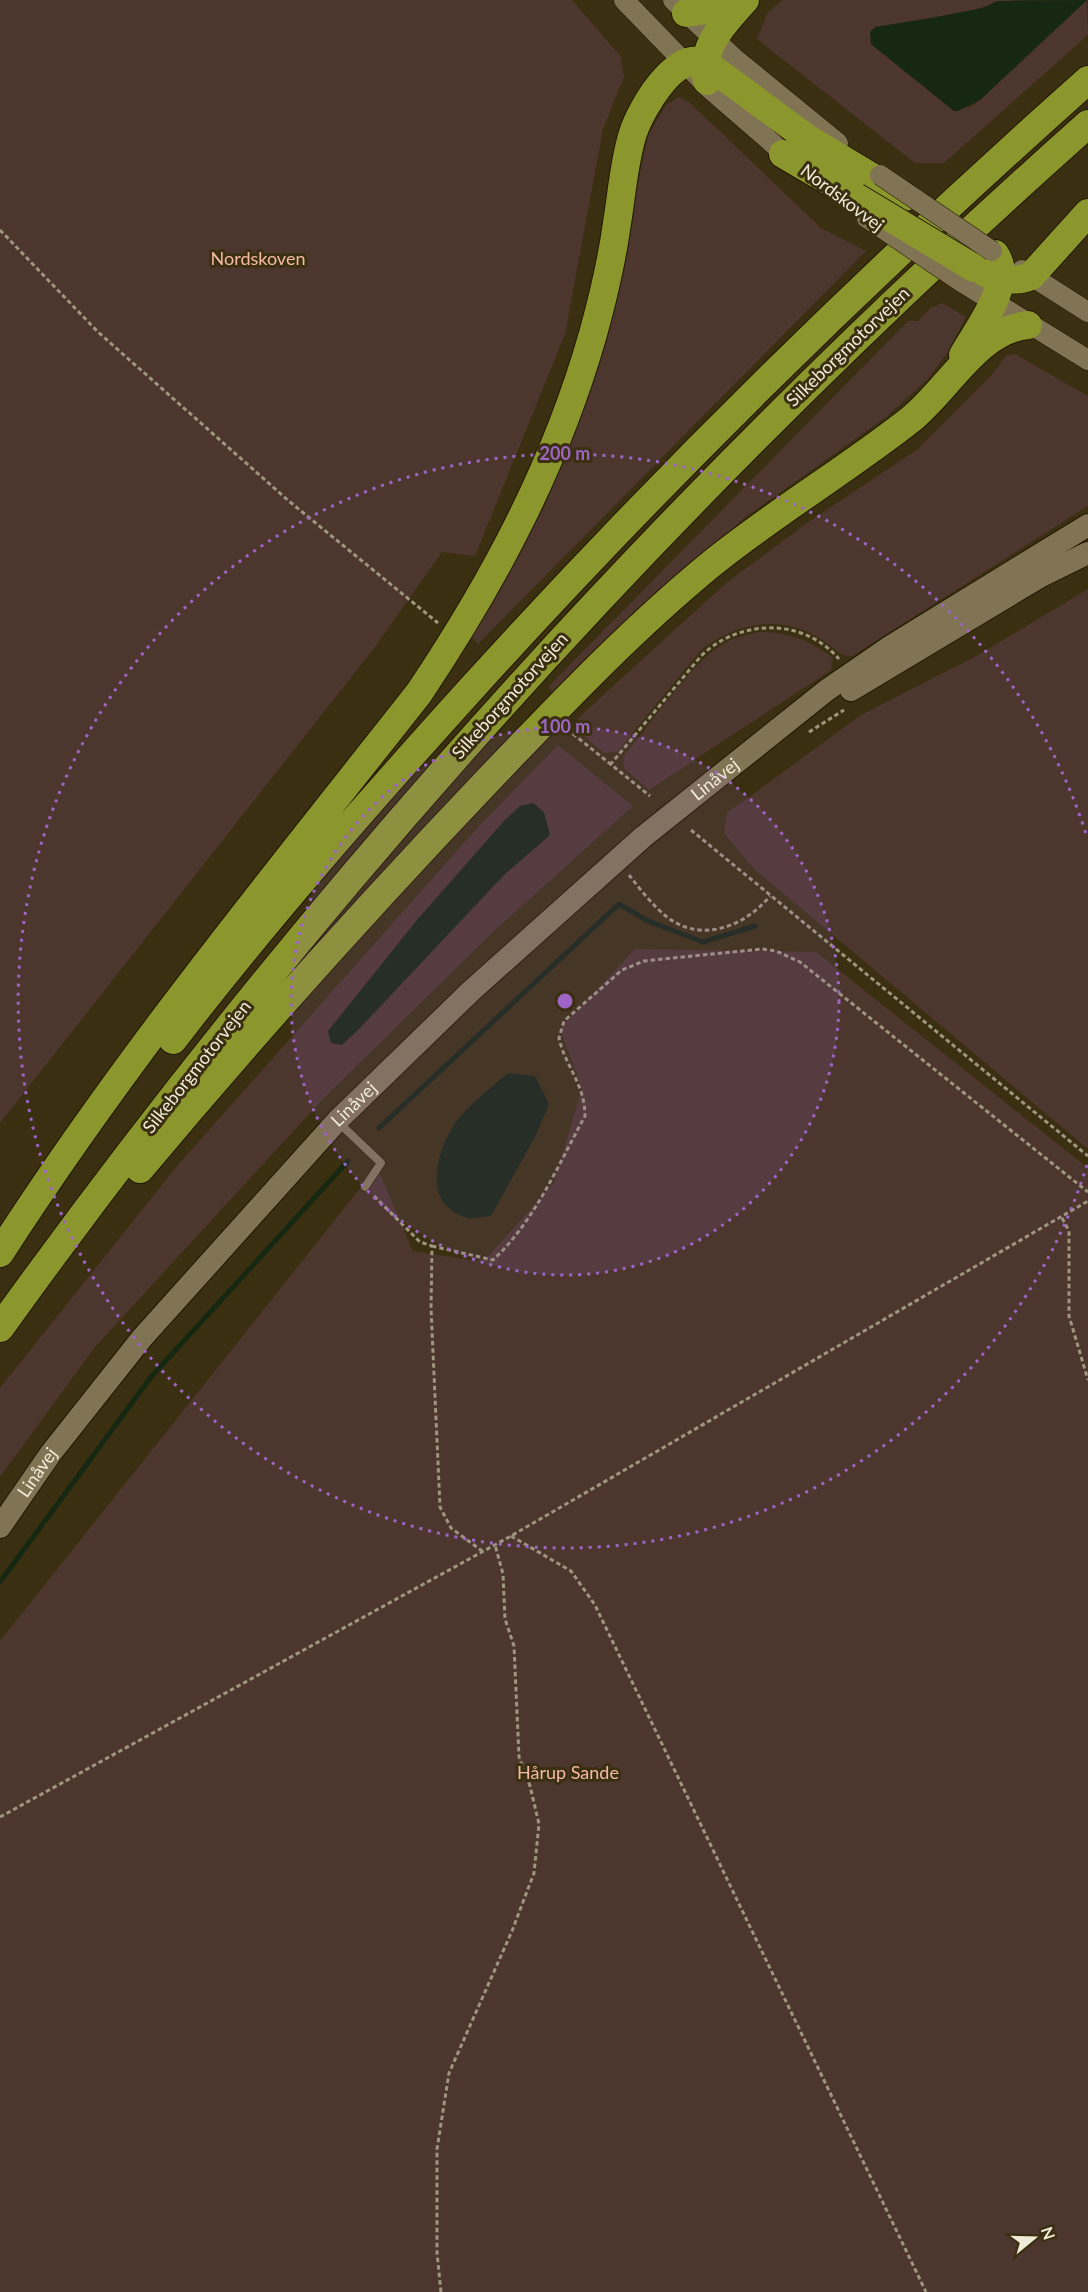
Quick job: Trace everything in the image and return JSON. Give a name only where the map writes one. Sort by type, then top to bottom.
[{"type":"highway","points":[[680,7],[708,10],[724,0]]},
{"type":"highway","points":[[0,1253],[49,1177],[114,1085],[419,693],[476,604],[545,472],[578,383],[605,285],[633,134],[654,91],[700,55],[745,0]]},
{"type":"highway","points":[[700,55],[711,90]]},
{"type":"highway","points":[[700,55],[807,138],[866,190],[986,273],[1022,280],[1031,276],[1088,213]]},
{"type":"highway","name":"Silkeborgmotorvejen","points":[[0,1270],[178,1034],[298,886],[414,751],[528,626],[644,502],[762,384],[985,173],[1088,80]]},
{"type":"highway","name":"Silkeborgmotorvejen","points":[[0,1328],[206,1053],[324,909],[552,649],[782,410],[898,298],[1088,124]]},
{"type":"highway","points":[[783,154],[866,190],[936,214]]},
{"type":"highway","points":[[947,383],[986,273]]},
{"type":"highway","points":[[0,1336],[223,1070],[349,928],[580,685],[708,566],[914,417],[996,336],[1004,330],[1028,325]]},
{"type":"main road","name":"Linåvej","points":[[0,1527],[51,1453],[142,1338],[337,1121],[471,991],[566,904],[652,830],[768,740],[826,690],[891,646],[1088,525]]},
{"type":"main road","points":[[1041,576],[1066,554],[1088,540]]},
{"type":"main road","name":"Linåvej","points":[[768,740],[1041,576],[1088,553]]},
{"type":"street","points":[[624,0],[700,55]]},
{"type":"street","points":[[680,7],[700,55]]},
{"type":"street","name":"Nordskovvej","points":[[711,90],[783,154]]},
{"type":"street","points":[[936,214],[1028,325],[1088,360]]},
{"type":"street","points":[[1031,276],[1088,312]]},
{"type":"street","points":[[1028,325],[1088,348]]},
{"type":"lane","points":[[337,1121],[381,1163],[364,1187]]},
{"type":"path","points":[[0,230],[98,332],[290,502],[440,624]]},
{"type":"path","points":[[610,765],[701,656],[717,643],[735,633],[775,627],[794,631],[822,644],[844,664]]},
{"type":"path","points":[[801,737],[851,706]]},
{"type":"path","points":[[566,728],[650,796]]},
{"type":"path","points":[[691,830],[1088,1156]]},
{"type":"path","points":[[637,867],[628,874],[667,917],[698,929],[714,930],[739,923],[759,909],[770,896]]},
{"type":"path","points":[[364,1187],[420,1242],[493,1260],[512,1242],[526,1222],[585,1116],[585,1102],[575,1072],[559,1038],[564,1021],[622,970],[644,961],[762,950],[776,951],[800,962],[1088,1192]]},
{"type":"path","points":[[0,1817],[512,1536],[1088,1201]]},
{"type":"path","points":[[1062,1218],[1069,1231],[1069,1316],[1088,1380]]},
{"type":"path","points":[[432,1246],[431,1308],[440,1507],[451,1528],[482,1551]]},
{"type":"path","points":[[512,1536],[571,1571],[595,1605],[926,2292]]},
{"type":"path","points":[[441,2292],[436,2253],[437,2149],[449,2073],[512,1931],[534,1873],[539,1824],[530,1786],[519,1757],[514,1646],[505,1619],[503,1574],[495,1545]]},
{"type":"green space","name":"Nordskoven","points":[[0,0],[572,0],[621,57],[624,77],[603,129],[565,334],[475,556],[442,552],[375,647],[0,1123]]},
{"type":"green space","points":[[783,0],[1017,0],[875,27],[871,44],[954,111],[972,106],[980,100],[1087,0],[1088,35],[944,163],[915,163],[757,39],[768,12]]},
{"type":"green space","points":[[679,97],[689,102],[821,228],[866,251],[478,644],[469,634],[545,506],[607,326],[648,136],[666,105]]},
{"type":"green space","points":[[942,303],[966,317],[949,350],[928,379],[886,417],[744,518],[554,695],[549,686],[908,321],[918,321],[931,308]]},
{"type":"green space","points":[[1015,354],[1088,396],[1088,506],[852,656],[841,653],[809,632],[793,627],[762,624],[746,627],[731,632],[702,649],[617,752],[604,753],[574,727],[578,718],[725,584],[807,523],[918,449],[990,377],[1006,356]]},
{"type":"green space","points":[[1088,589],[1088,1149],[752,867],[724,833],[727,813],[861,715],[978,655]]},
{"type":"green space","points":[[759,632],[789,635],[816,646],[833,658],[831,670],[649,790],[624,768],[623,757],[682,682],[708,655],[729,641]]},
{"type":"green space","points":[[558,745],[633,806],[491,934],[322,1100],[95,1347],[0,1477],[0,1388],[177,1166],[479,826]]},
{"type":"green space","name":"Hårup Sande","points":[[635,949],[816,952],[1088,1168],[1088,2292],[0,2292],[0,1641],[377,1167],[413,1251],[483,1262],[554,1183],[582,1088],[560,1029]]},
{"type":"shaded area","points":[[1087,0],[980,100],[958,111],[954,111],[871,44],[870,32],[875,27],[983,8],[997,1]]},
{"type":"shaded area","points":[[533,803],[544,812],[550,835],[505,874],[358,1030],[342,1045],[331,1043],[328,1031],[417,920],[504,821],[520,806]]},
{"type":"shaded area","points":[[508,1073],[535,1076],[549,1104],[535,1137],[491,1216],[468,1218],[453,1212],[444,1203],[438,1191],[438,1164],[447,1137],[459,1118]]},
{"type":"waterway","points":[[379,1128],[619,904],[648,921],[703,942],[755,926]]},
{"type":"waterway","points":[[0,1582],[151,1377],[348,1161]]}]
